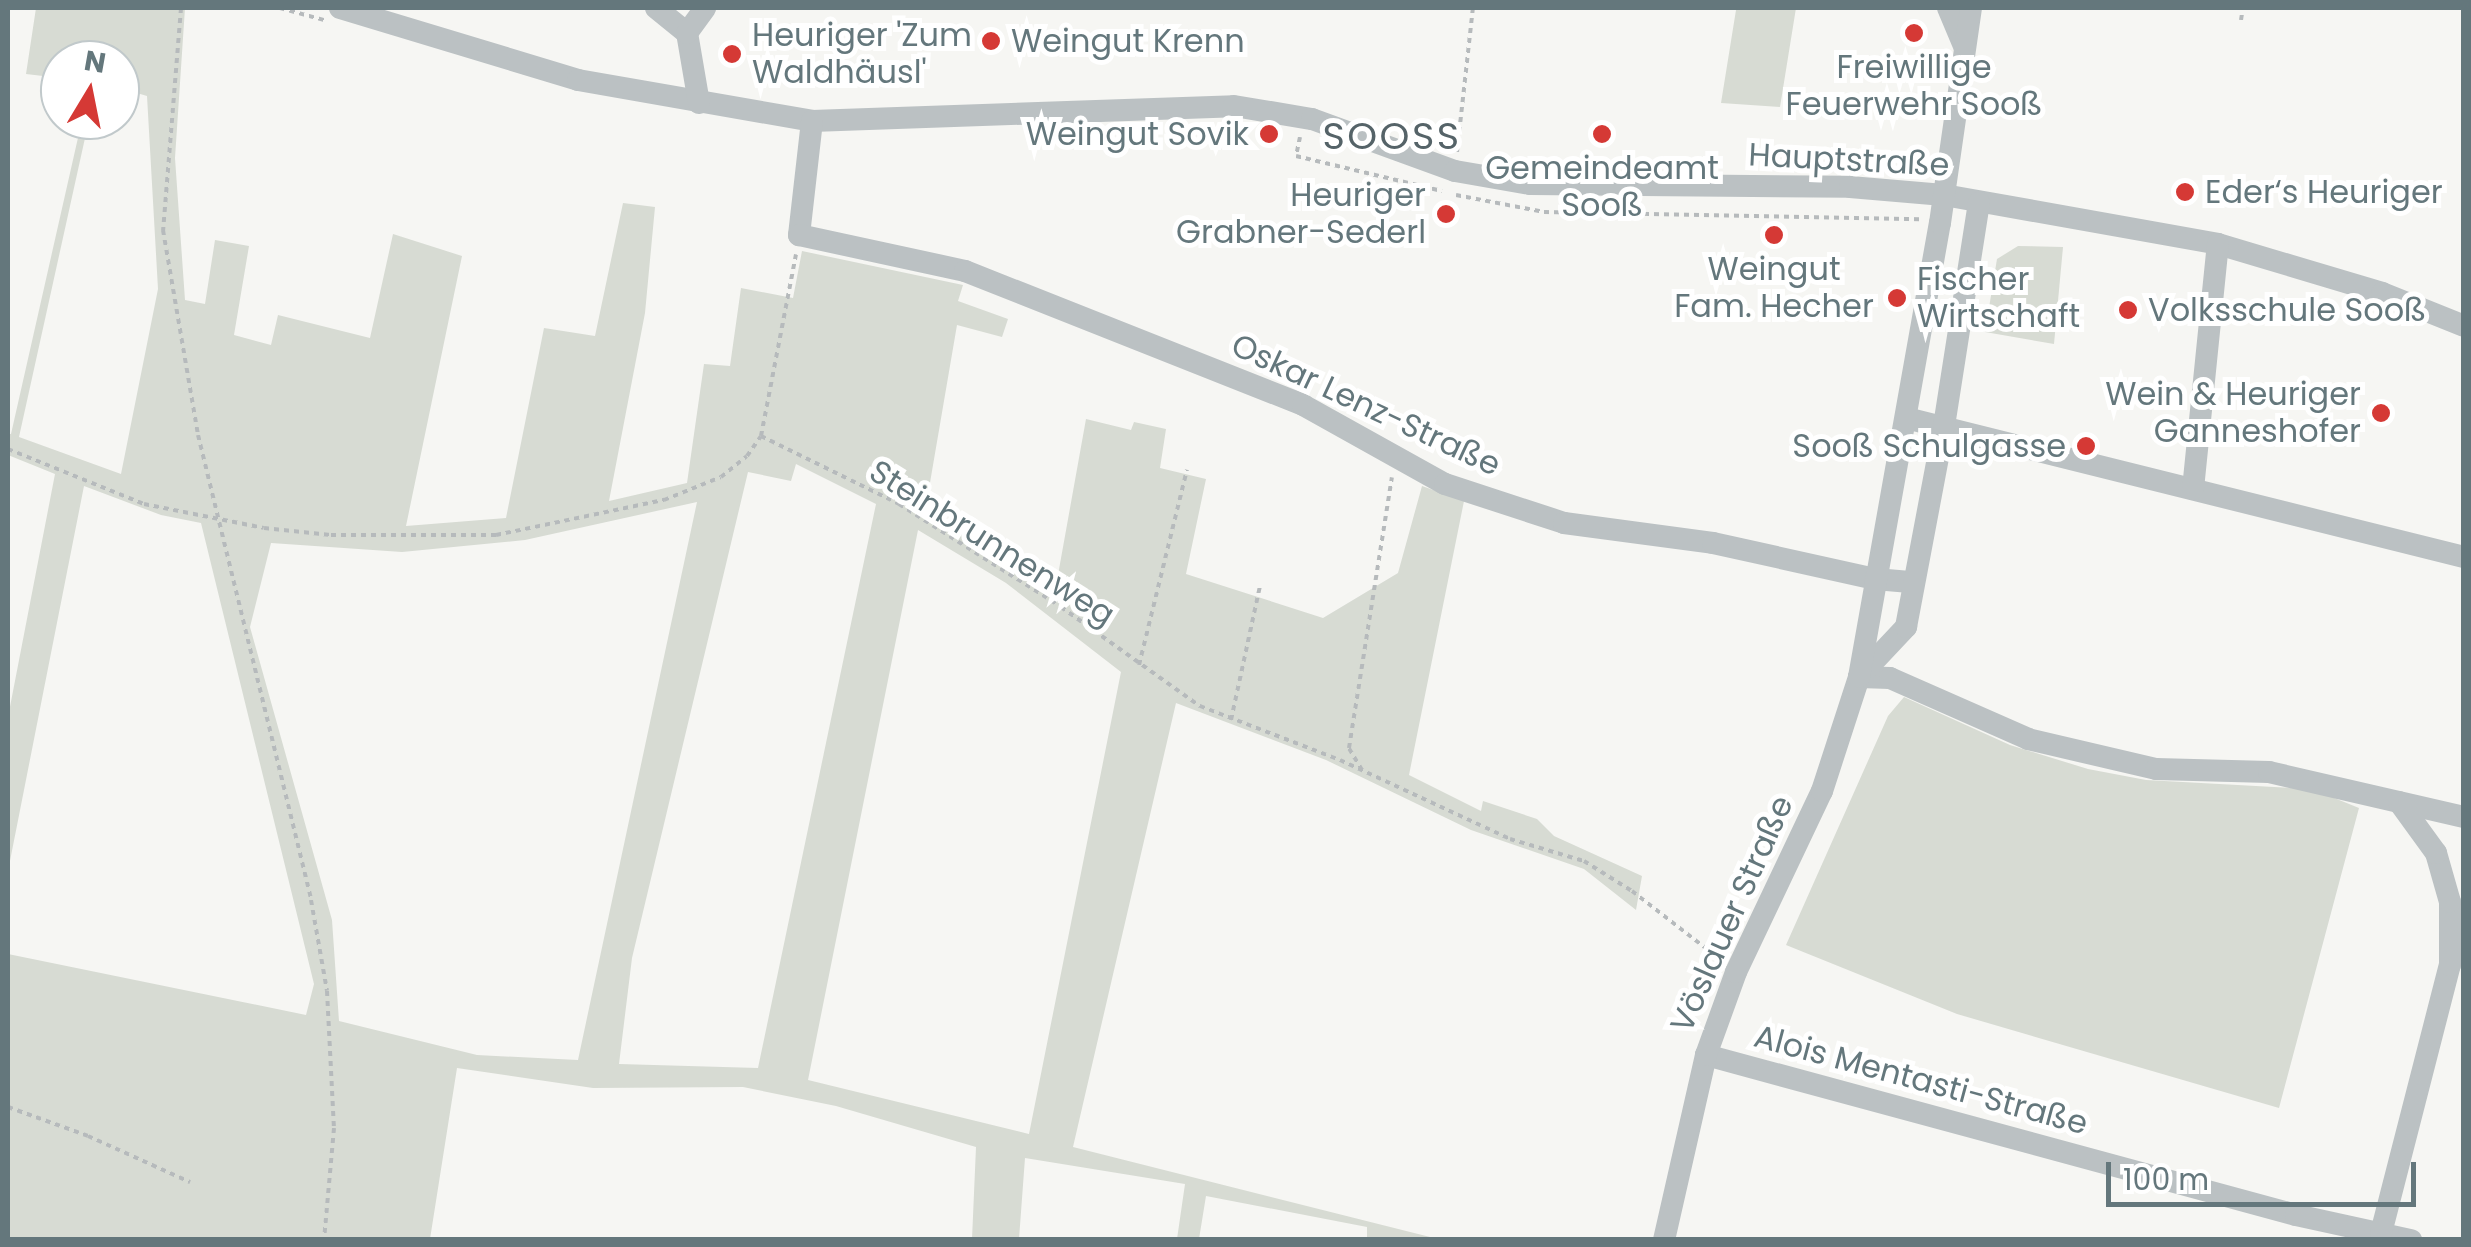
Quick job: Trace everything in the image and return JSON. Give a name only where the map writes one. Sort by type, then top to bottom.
[{"type":"street","points":[[656,8],[687,34],[699,102]]},
{"type":"street","points":[[687,34],[705,8]]},
{"type":"street","points":[[1948,8],[1966,50]]},
{"type":"street","name":"Vöslauer Straße","points":[[1664,1240],[1706,1055],[1736,972],[1822,791],[1859,678],[1940,224],[1972,8]]},
{"type":"street","name":"Hauptstraße","points":[[339,16],[578,80],[812,122],[1234,106],[1312,119],[1456,171],[1530,184],[1850,186],[1944,196],[2218,244],[2382,293],[2464,326]]},
{"type":"street","points":[[799,235],[812,122]]},
{"type":"street","name":"Vöslauer Straße","points":[[1859,678],[1906,627],[1944,426],[1979,203]]},
{"type":"street","name":"Oskar Lenz-Straße","points":[[799,235],[965,270],[1303,405],[1445,484],[1564,523],[1713,544],[1875,580],[1913,582]]},
{"type":"street","points":[[2193,489],[2218,244]]},
{"type":"street","points":[[1906,418],[2464,557]]},
{"type":"street","points":[[1859,678],[1890,678],[2028,739],[2156,769],[2269,772],[2464,816]]},
{"type":"street","points":[[2381,1233],[2450,965],[2450,902],[2436,854],[2399,802]]},
{"type":"street","name":"Alois Mentasti-Straße","points":[[1706,1055],[2296,1216],[2411,1240]]},
{"type":"street","points":[[2290,1240],[2296,1216]]},
{"type":"path","points":[[181,8],[163,230],[198,435],[311,900],[327,991],[334,1128],[324,1240]]},
{"type":"path","points":[[280,8],[339,16]]},
{"type":"path","points":[[1456,171],[1473,8]]},
{"type":"path","points":[[2241,20],[2243,8]]},
{"type":"path","points":[[1302,125],[1296,156],[1544,212],[1910,217],[1940,224]]},
{"type":"path","points":[[8,449],[144,504],[220,520],[332,535],[496,534],[664,500],[721,477],[747,456],[761,436],[799,235]]},
{"type":"path","name":"Steinbrunnenweg","points":[[761,436],[899,504],[1061,607],[1200,706],[1362,770],[1510,838],[1584,861],[1632,891],[1736,972]]},
{"type":"path","points":[[1362,770],[1349,748],[1396,456]]},
{"type":"path","points":[[1139,665],[1187,470]]},
{"type":"path","points":[[1230,720],[1260,586]]},
{"type":"path","points":[[8,1107],[88,1136],[190,1182]]},
{"type":"shaded area","points":[[36,8],[185,8],[175,158],[185,300],[205,304],[215,240],[249,246],[234,335],[271,345],[278,315],[370,338],[393,234],[462,256],[406,526],[506,518],[544,328],[595,336],[623,203],[655,207],[645,313],[609,501],[687,483],[704,364],[730,366],[741,288],[793,298],[802,251],[963,285],[958,301],[1008,319],[1002,337],[957,325],[926,506],[1056,586],[1086,419],[1131,430],[1134,422],[1166,429],[1160,468],[1206,479],[1186,574],[1323,618],[1398,573],[1422,486],[1464,501],[1409,775],[1481,811],[1483,801],[1537,819],[1554,836],[1642,876],[1636,910],[1584,869],[1471,830],[1326,760],[1176,703],[1073,1147],[1438,1239],[1367,1239],[1367,1227],[1206,1196],[1199,1239],[1177,1239],[1185,1184],[1025,1158],[1019,1239],[972,1239],[976,1147],[836,1106],[743,1087],[593,1088],[457,1068],[430,1239],[8,1239],[8,954],[306,1015],[314,984],[201,523],[161,515],[84,486],[8,871],[8,717],[55,474],[8,455],[8,434],[77,140],[85,140],[19,437],[121,474],[158,289],[147,96],[140,94],[140,40],[40,40],[40,76],[26,74]],"holes":[[[796,464],[876,504],[758,1068],[619,1064],[632,958],[748,472],[791,481]],[[697,502],[578,1060],[477,1055],[339,1021],[332,920],[250,627],[271,543],[402,552],[525,540]],[[918,530],[1006,583],[1121,672],[1029,1134],[808,1080]]]},
{"type":"shaded area","points":[[1728,8],[1796,8],[1780,107],[1721,103],[1736,10]]},
{"type":"shaded area","points":[[2018,246],[2063,247],[2054,344],[1985,332],[1997,259]]},
{"type":"shaded area","points":[[1904,697],[2010,745],[2088,769],[2146,780],[2312,789],[2359,808],[2279,1108],[1957,1014],[1786,945],[1888,716]]},
{"type":"place","name":"Freiwillige Feuerwehr Sooß","points":[[1914,33]]},
{"type":"place","name":"Weingut Krenn","points":[[991,41]]},
{"type":"place","name":"Heuriger 'Zum Waldhäusl'","points":[[732,54]]},
{"type":"place","name":"Weingut Sovik","points":[[1269,134]]},
{"type":"place","name":"Gemeindeamt Sooß","points":[[1602,134]]},
{"type":"place","name":"Eder‘s Heuriger","points":[[2185,192]]},
{"type":"place","name":"Heuriger Grabner-Sederl","points":[[1446,214]]},
{"type":"place","name":"Weingut Fam. Hecher","points":[[1774,235]]},
{"type":"place","name":"Fischer Wirtschaft","points":[[1897,298]]},
{"type":"place","name":"Volksschule Sooß","points":[[2128,310]]},
{"type":"place","name":"Wein & Heuriger Ganneshofer","points":[[2381,413]]},
{"type":"place","name":"Sooß Schulgasse","points":[[2086,446]]},
{"type":"district","name":"SOOSS","points":[[1392,136]]}]
